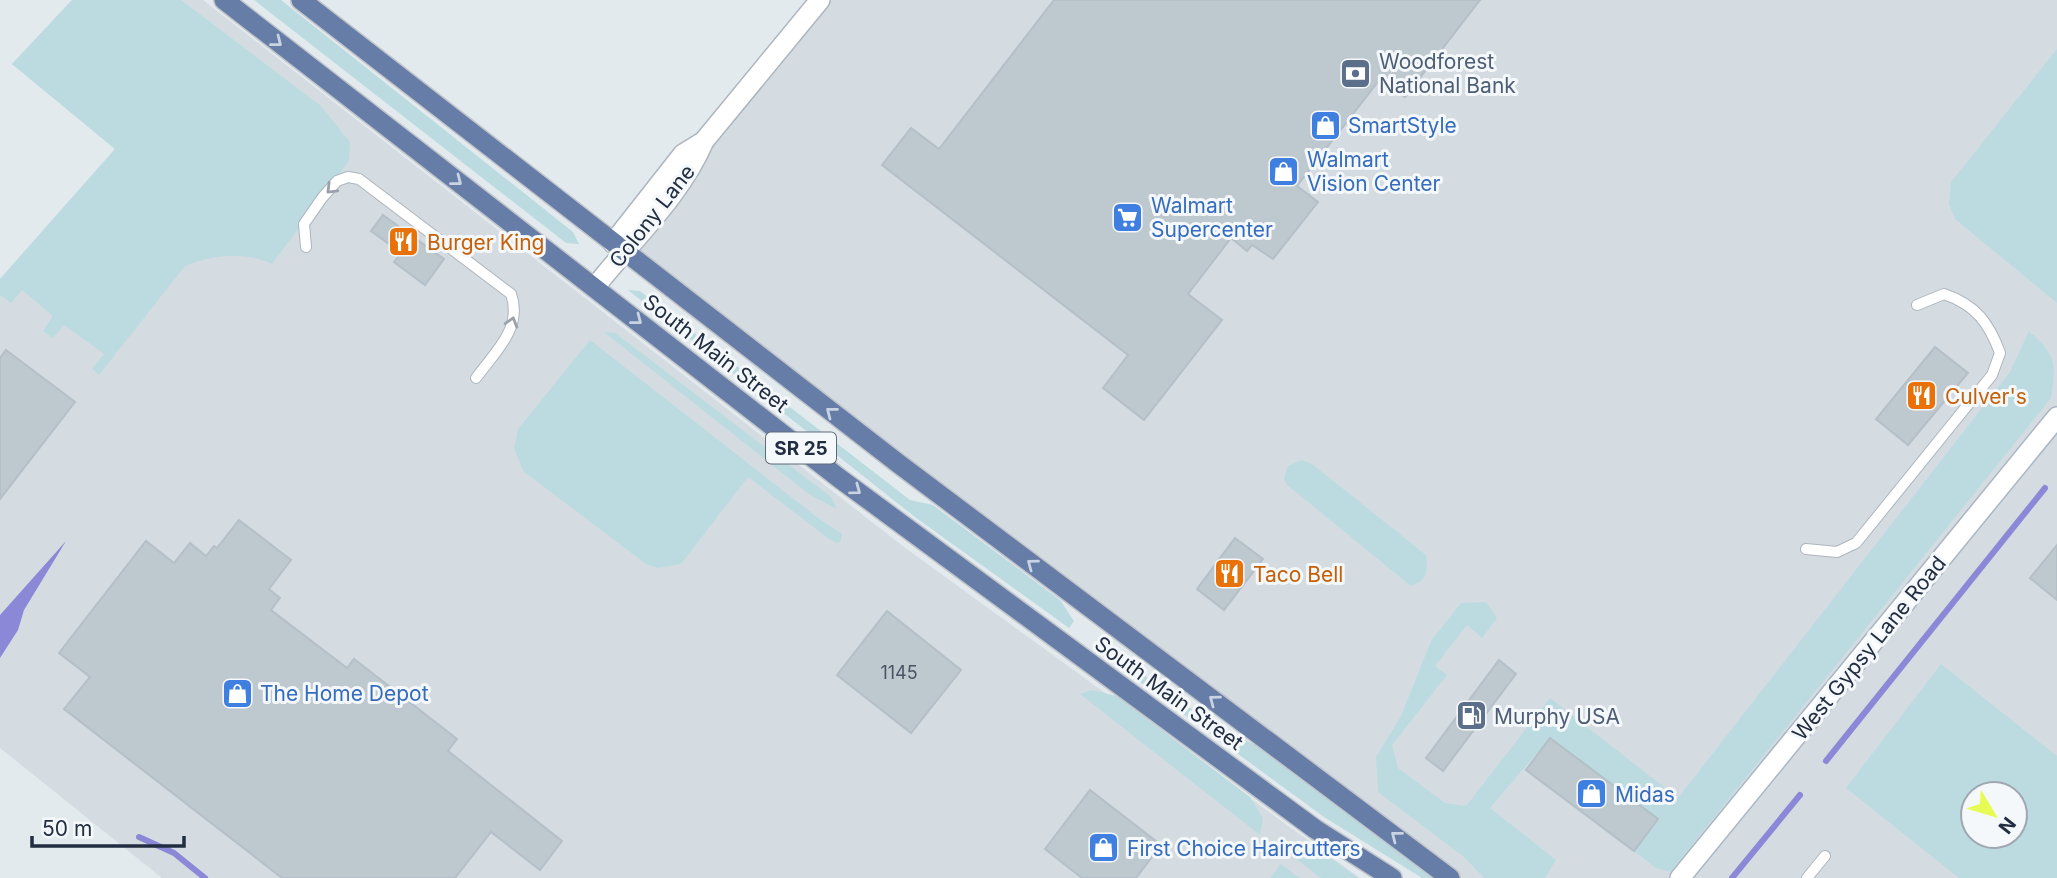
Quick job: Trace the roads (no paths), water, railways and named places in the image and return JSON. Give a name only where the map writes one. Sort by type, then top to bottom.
[{"type":"main road","name":"South Main Street","points":[[224,0],[839,478],[1315,829],[1392,878]]},
{"type":"main road","name":"South Main Street","points":[[301,0],[899,464],[1450,878]]},
{"type":"main road","name":"Colony Lane","points":[[595,287],[618,247],[652,220],[695,163],[704,141],[820,0]]},
{"type":"main road","name":"West Gypsy Lane Road","points":[[1680,878],[2057,417]]},
{"type":"lane","points":[[306,247],[304,224],[323,198],[337,181],[348,177],[359,179],[511,294],[516,308],[514,325],[476,378]]},
{"type":"lane","points":[[1806,550],[1837,552],[1856,543],[1992,375],[2000,353],[1989,324],[1958,299],[1944,294],[1917,305]]},
{"type":"lane","points":[[1807,878],[1825,856]]},
{"type":"waterway","points":[[1826,761],[2045,488]]},
{"type":"waterway","points":[[1732,878],[1800,795]]},
{"type":"waterway","points":[[139,837],[174,853],[205,878]]},
{"type":"place","name":"Woodforest National Bank","points":[[1356,73]]},
{"type":"place","name":"SmartStyle","points":[[1325,125]]},
{"type":"place","name":"Walmart Vision Center","points":[[1284,171]]},
{"type":"place","name":"Walmart Supercenter","points":[[1128,217]]},
{"type":"place","name":"Burger King","points":[[404,242]]},
{"type":"place","name":"Culver's","points":[[1922,396]]},
{"type":"place","name":"Taco Bell","points":[[1230,574]]},
{"type":"place","name":"The Home Depot","points":[[237,693]]},
{"type":"place","name":"Murphy USA","points":[[1471,716]]},
{"type":"place","name":"Midas","points":[[1592,794]]},
{"type":"place","name":"First Choice Haircutters","points":[[1104,848]]}]
